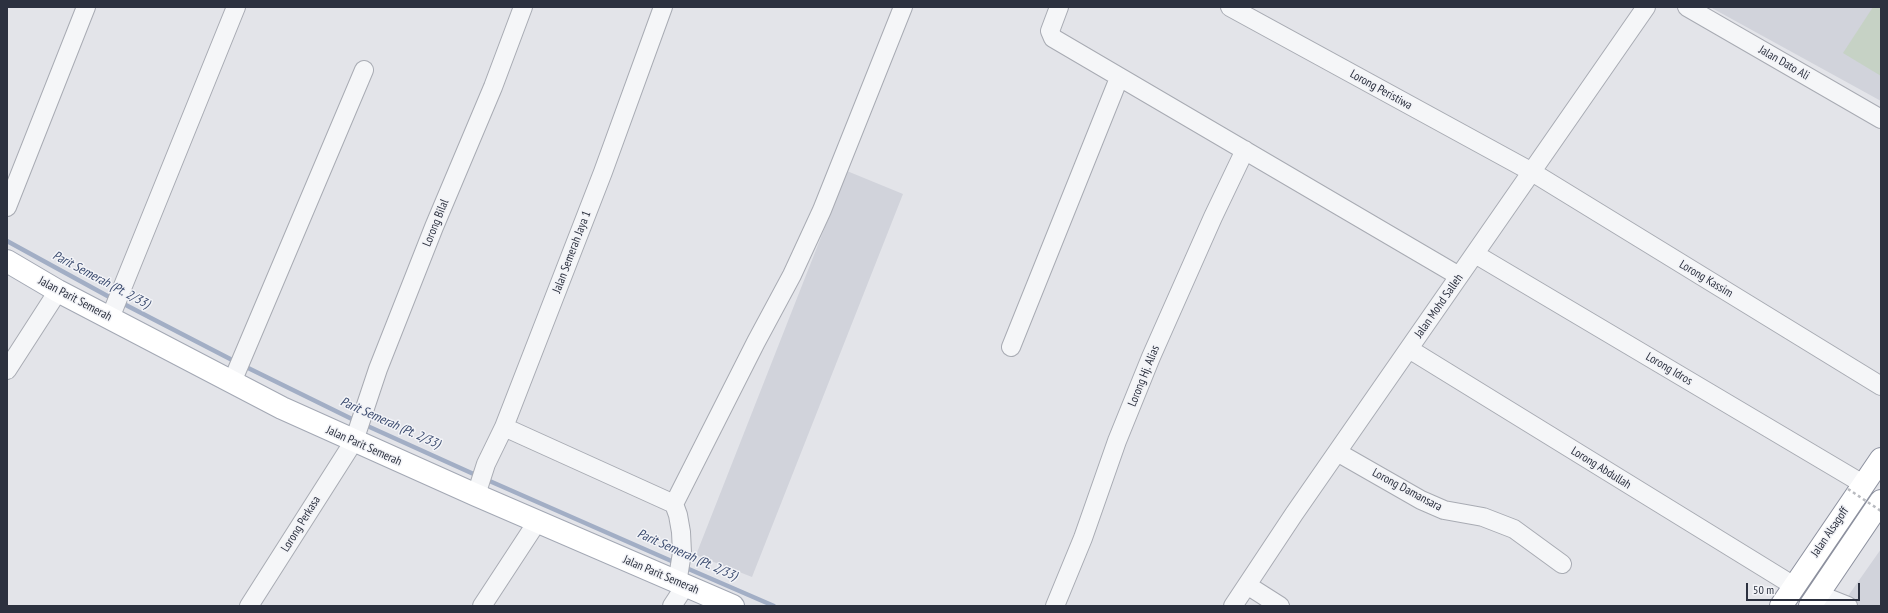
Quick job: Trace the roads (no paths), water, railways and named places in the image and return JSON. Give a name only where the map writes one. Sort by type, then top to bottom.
[{"type":"main road","name":"Jalan Parit Semerah","points":[[7,261],[58,291],[115,307],[238,369],[282,408],[477,491],[537,522],[733,606]]},
{"type":"main road","name":"Jalan Alsagoff","points":[[1781,606],[1856,486],[1881,459]]},
{"type":"main road","name":"Jalan Alsagoff","points":[[1814,600],[1881,501]]},
{"type":"street","points":[[7,207],[86,7]]},
{"type":"street","points":[[115,307],[236,7]]},
{"type":"street","name":"Lorong Bilal","points":[[354,438],[362,413],[434,227],[493,87],[523,7]]},
{"type":"street","name":"Jalan Semerah Jaya 1","points":[[477,491],[486,464],[504,427],[603,172],[663,7]]},
{"type":"street","points":[[672,606],[681,584],[682,554],[681,532],[674,504],[756,342],[792,275],[816,223],[903,7]]},
{"type":"street","points":[[1059,7],[1050,31],[1051,36],[1119,78],[1459,276]]},
{"type":"street","name":"Lorong Peristiwa","points":[[1230,7],[1532,172]]},
{"type":"street","name":"Jalan Mohd Salleh","points":[[1233,606],[1337,452],[1646,7]]},
{"type":"street","name":"Jalan Dato Ali","points":[[1686,7],[1881,119]]},
{"type":"street","points":[[238,369],[364,70]]},
{"type":"street","points":[[1011,347],[1119,78]]},
{"type":"street","name":"Lorong Hj. Alias","points":[[1055,606],[1083,538],[1117,441],[1151,357],[1213,217],[1245,150]]},
{"type":"street","name":"Lorong Kassim","points":[[1532,172],[1881,386]]},
{"type":"street","name":"Lorong Idros","points":[[1475,254],[1856,486]]},
{"type":"street","points":[[7,370],[58,291]]},
{"type":"street","name":"Lorong Abdullah","points":[[1409,349],[1794,586]]},
{"type":"street","points":[[504,427],[674,504]]},
{"type":"street","name":"Lorong Perkasa","points":[[249,606],[354,438]]},
{"type":"street","name":"Lorong Damansara","points":[[1337,452],[1444,510],[1483,516],[1514,529],[1562,564]]},
{"type":"street","points":[[482,606],[537,522]]},
{"type":"street","points":[[1247,585],[1280,606]]},
{"type":"street","points":[[1814,600],[1848,606]]},
{"type":"waterway","name":"Parit Semerah (Pt. 2/33)","points":[[7,241],[113,299]]},
{"type":"waterway","name":"Parit Semerah (Pt. 2/33)","points":[[120,302],[236,362]]},
{"type":"waterway","name":"Parit Semerah (Pt. 2/33)","points":[[242,365],[356,421]]},
{"type":"waterway","name":"Parit Semerah (Pt. 2/33)","points":[[363,424],[478,476]]},
{"type":"waterway","name":"Parit Semerah (Pt. 2/33)","points":[[485,479],[676,563]]},
{"type":"waterway","name":"Parit Semerah (Pt. 2/33)","points":[[684,567],[774,606]]}]
